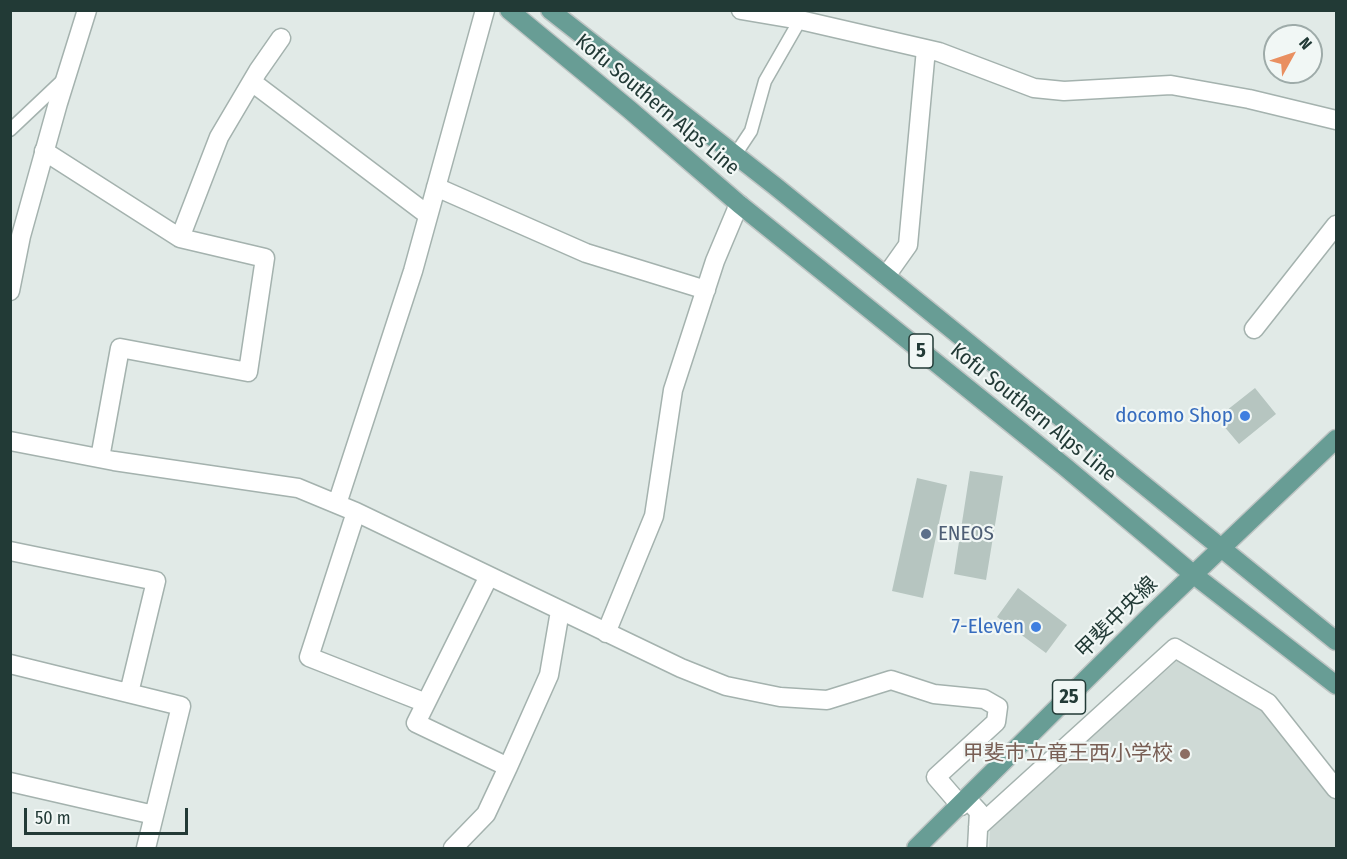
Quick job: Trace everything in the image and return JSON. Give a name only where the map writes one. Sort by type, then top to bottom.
[{"type":"main road","name":"Kofu Southern Alps Line","points":[[509,10],[739,204],[1064,466],[1194,575],[1336,685]]},
{"type":"main road","name":"Kofu Southern Alps Line","points":[[550,10],[886,276],[1336,641]]},
{"type":"main road","name":"25","points":[[1223,548],[1336,439]]},
{"type":"main road","name":"甲斐中央線","points":[[916,849],[1223,548]]},
{"type":"street","points":[[10,291],[21,236],[44,151],[87,10]]},
{"type":"street","points":[[337,504],[413,271],[484,10]]},
{"type":"street","points":[[741,10],[800,20],[939,51],[1034,88],[1064,91],[1171,84],[1250,99],[1336,120]]},
{"type":"street","points":[[180,238],[219,137],[280,38]]},
{"type":"street","points":[[886,276],[908,244],[926,49]]},
{"type":"street","points":[[252,82],[428,215]]},
{"type":"street","points":[[44,151],[180,238],[265,258],[248,372],[120,348],[100,458]]},
{"type":"street","points":[[436,187],[586,253],[706,290]]},
{"type":"street","points":[[606,633],[654,516],[673,390],[716,261],[739,204]]},
{"type":"street","points":[[1254,329],[1336,225]]},
{"type":"street","points":[[10,441],[100,458],[298,488],[356,512],[606,633],[726,686],[780,698],[827,700],[891,680],[934,694],[984,699],[998,707],[996,722],[936,777],[979,812],[977,849]]},
{"type":"street","points":[[356,512],[309,657],[426,703]]},
{"type":"street","points":[[10,551],[156,581],[129,693]]},
{"type":"street","points":[[489,576],[416,723],[508,767]]},
{"type":"street","points":[[453,849],[486,814],[508,767],[549,675],[560,610]]},
{"type":"street","points":[[978,827],[1175,648],[1268,703],[1336,789]]},
{"type":"street","points":[[10,664],[181,706],[146,849]]},
{"type":"street","points":[[10,782],[154,815]]},
{"type":"lane","points":[[735,155],[751,131],[765,81],[800,20]]},
{"type":"lane","points":[[10,130],[65,78]]},
{"type":"shaded area","name":"甲斐市立竜王西小学校","points":[[1181,657],[1261,708],[1336,800],[1336,848],[989,848],[990,828]]},
{"type":"building","points":[[1255,388],[1276,414],[1239,444],[1217,418]]},
{"type":"building","points":[[970,471],[1003,476],[986,580],[954,574]]},
{"type":"building","points":[[917,478],[947,485],[923,598],[892,591]]},
{"type":"building","points":[[1018,588],[1067,625],[1046,653],[997,617]]},
{"type":"place","name":"docomo Shop","points":[[1245,416]]},
{"type":"place","name":"ENEOS","points":[[926,534]]},
{"type":"place","name":"7-Eleven","points":[[1036,627]]},
{"type":"place","name":"甲斐市立竜王西小学校","points":[[1185,754]]}]
